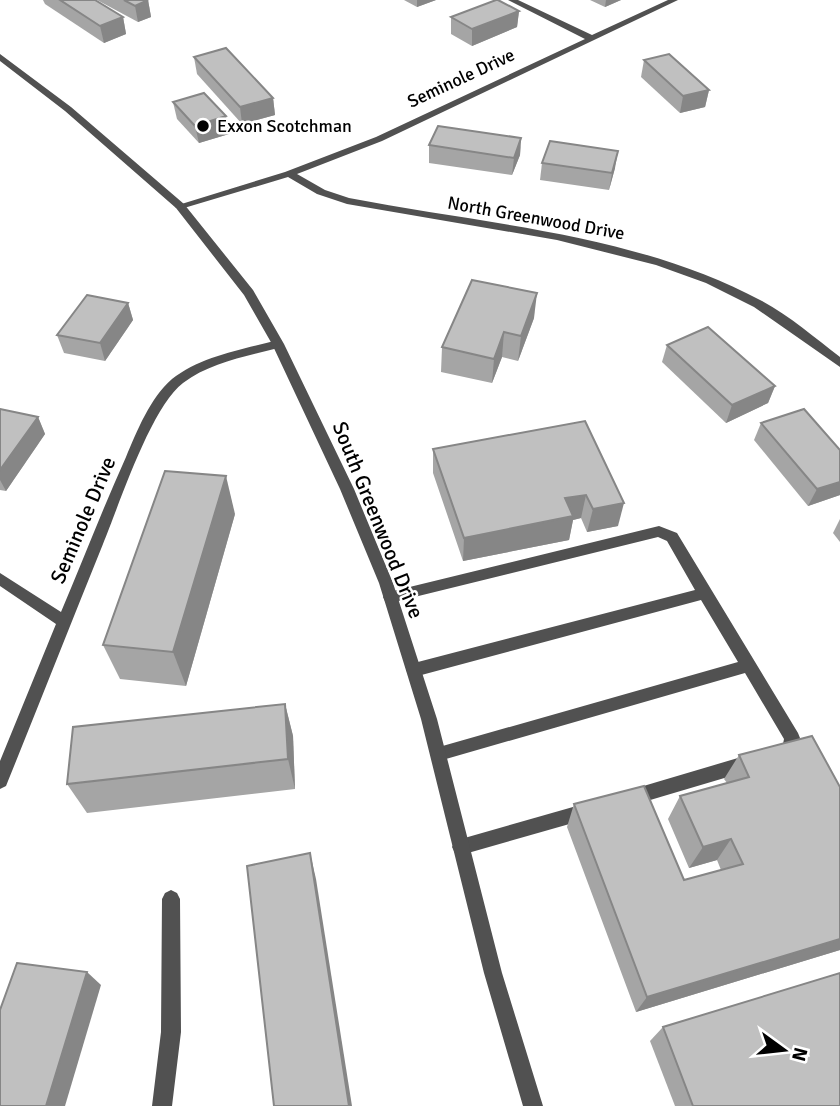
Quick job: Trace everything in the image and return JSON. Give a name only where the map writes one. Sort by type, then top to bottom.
[{"type":"street","points":[[512,0],[591,38]]},
{"type":"street","name":"Seminole Drive","points":[[180,206],[289,174],[379,139],[674,0]]},
{"type":"street","name":"South Greenwood Drive","points":[[0,57],[79,118],[180,206],[249,293],[278,344],[347,488],[390,597],[439,754],[493,973],[533,1106]]},
{"type":"street","name":"North Greenwood Drive","points":[[289,174],[321,192],[348,201],[590,243],[639,256],[702,278],[758,304],[840,363]]},
{"type":"street","name":"Seminole Drive","points":[[0,780],[129,463],[171,387],[214,362],[278,344]]},
{"type":"street","points":[[390,597],[659,531],[672,537],[792,738],[792,748],[461,847]]},
{"type":"street","points":[[0,579],[64,621]]},
{"type":"street","points":[[414,670],[705,593]]},
{"type":"street","points":[[439,754],[747,666]]},
{"type":"street","points":[[162,1106],[171,1032],[171,899]]},
{"type":"building","points":[[60,0],[95,0],[123,17],[100,26]]},
{"type":"building","points":[[124,0],[148,0],[135,6]]},
{"type":"building","points":[[496,0],[519,11],[472,29],[451,17]]},
{"type":"building","points":[[226,48],[273,98],[240,107],[194,57]]},
{"type":"building","points":[[669,54],[709,90],[683,96],[644,60]]},
{"type":"building","points":[[204,93],[226,116],[195,126],[173,102]]},
{"type":"building","points":[[438,126],[521,138],[514,158],[429,145]]},
{"type":"building","points":[[550,141],[618,151],[612,173],[542,163]]},
{"type":"building","points":[[472,280],[537,293],[521,336],[504,332],[494,359],[442,347]]},
{"type":"building","points":[[87,295],[128,303],[100,343],[57,335]]},
{"type":"building","points":[[708,327],[775,386],[732,405],[667,345]]},
{"type":"building","points":[[0,409],[38,417],[0,470]]},
{"type":"building","points":[[804,409],[840,450],[840,482],[817,489],[761,423]]},
{"type":"building","points":[[585,421],[624,503],[593,509],[586,495],[565,498],[573,516],[464,538],[433,449]]},
{"type":"building","points":[[165,471],[226,476],[173,652],[103,645]]},
{"type":"building","points":[[285,704],[288,759],[67,784],[73,727]]},
{"type":"building","points":[[812,736],[840,787],[840,939],[647,997],[574,804],[644,786],[684,880],[743,864],[731,839],[703,847],[680,796],[749,777],[739,755]]},
{"type":"building","points":[[310,853],[349,1106],[274,1106],[247,866]]},
{"type":"building","points":[[17,963],[87,972],[46,1106],[0,1106],[0,1010]]},
{"type":"building","points":[[840,973],[840,1106],[693,1106],[663,1027]]},
{"type":"place","name":"Exxon Scotchman","points":[[203,126]]}]
